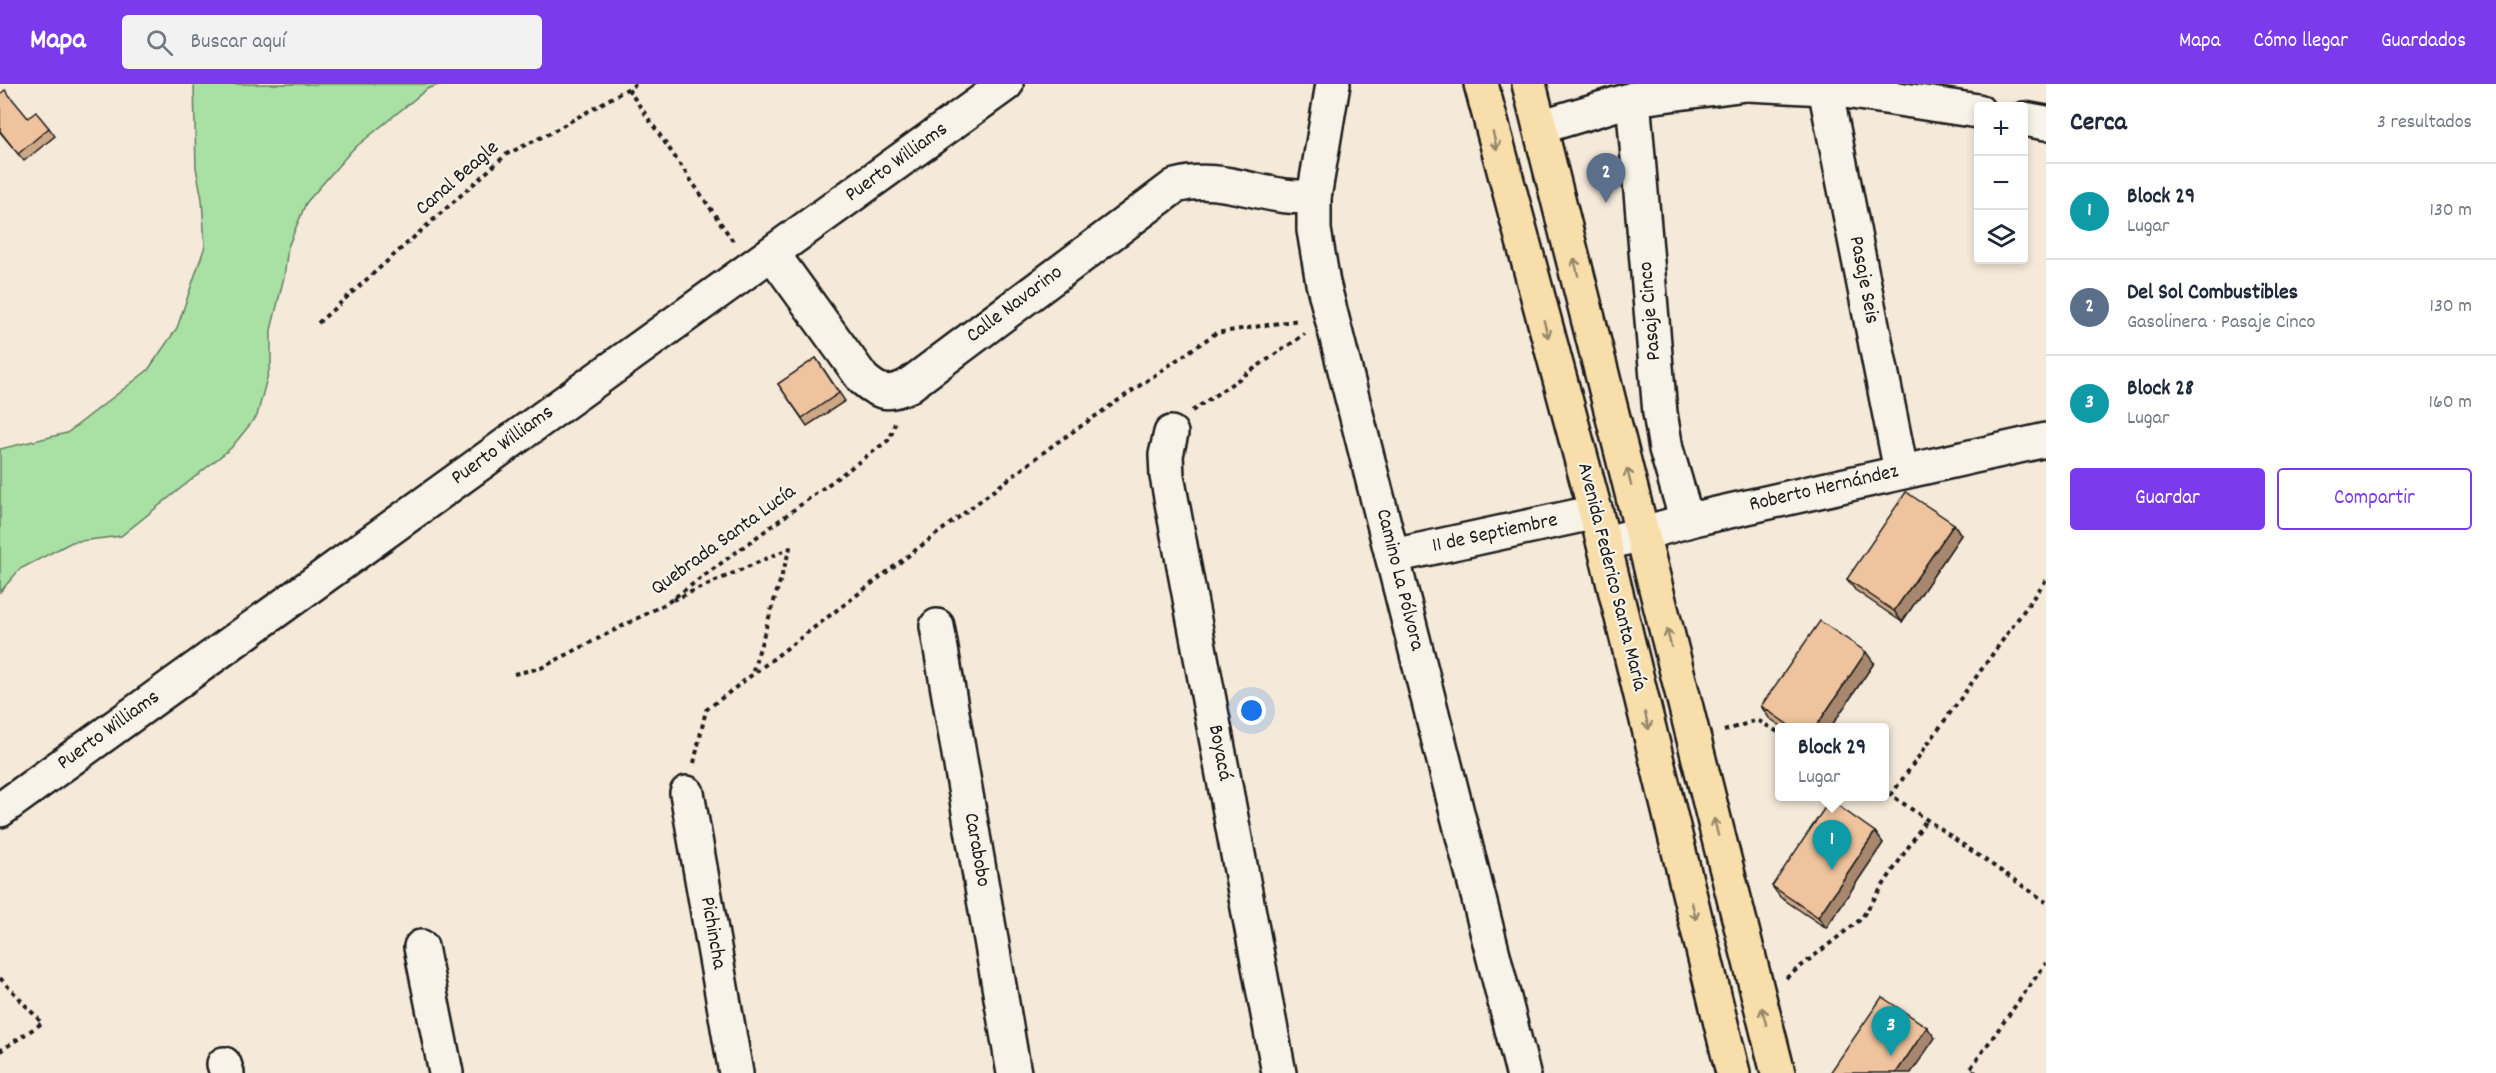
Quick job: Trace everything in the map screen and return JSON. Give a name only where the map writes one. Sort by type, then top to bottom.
[{"type":"main road","name":"Avenida Federico Santa María","points":[[1482,84],[1494,138],[1596,512],[1733,1073]]},
{"type":"main road","name":"Avenida Federico Santa María","points":[[1529,84],[1778,1073]]},
{"type":"street","name":"Puerto Williams","points":[[0,810],[1006,84]]},
{"type":"street","name":"Camino La Pólvora","points":[[1333,84],[1314,197],[1314,230],[1323,283],[1333,315],[1523,1073]]},
{"type":"street","points":[[1540,127],[1633,99],[1746,84],[1825,88],[1974,110]]},
{"type":"street","name":"Pasaje Seis","points":[[1825,88],[1901,471]]},
{"type":"street","name":"Pasaje Cinco","points":[[1633,99],[1660,413],[1666,449],[1687,521]]},
{"type":"street","points":[[2028,120],[2046,123]]},
{"type":"street","name":"Calle Navarino","points":[[761,260],[863,380],[882,392],[895,392],[908,386],[1175,186],[1195,181],[1286,196],[1314,197]]},
{"type":"street","name":"Boyacá","points":[[1170,433],[1166,455],[1167,476],[1279,1073]]},
{"type":"street","name":"Roberto Hernández","points":[[1604,544],[1687,521],[2046,440]]},
{"type":"street","name":"11 de Septiembre","points":[[1393,556],[1596,512]]},
{"type":"street","name":"Carabobo","points":[[937,626],[1014,1073]]},
{"type":"street","name":"Pichincha","points":[[687,793],[736,1073]]},
{"type":"street","points":[[421,947],[446,1073]]},
{"type":"path","name":"Canal Beagle","points":[[318,322],[507,154],[550,133],[636,84]]},
{"type":"path","points":[[628,89],[761,260]]},
{"type":"path","points":[[1170,433],[1184,416],[1333,315]]},
{"type":"path","points":[[687,793],[706,710],[1052,446],[1216,333],[1333,315]]},
{"type":"path","name":"Quebrada Santa Lucía","points":[[514,674],[541,668],[667,603],[890,439],[908,386]]},
{"type":"path","points":[[667,603],[790,548],[752,675]]},
{"type":"path","points":[[2046,580],[1891,795],[2046,902]]},
{"type":"path","points":[[1695,741],[1757,720],[1775,731]]},
{"type":"path","points":[[1760,999],[1861,920],[1927,819]]},
{"type":"path","points":[[1976,1073],[1970,1069],[2046,963]]},
{"type":"path","points":[[0,978],[42,1023],[0,1050]]},
{"type":"green space","points":[[194,84],[441,84],[427,89],[352,150],[306,203],[288,247],[284,277],[271,330],[271,363],[257,416],[231,448],[121,536],[72,542],[20,569],[0,592],[0,449],[67,433],[148,370],[177,328],[205,246],[202,199],[196,168]]},
{"type":"building","points":[[5,90],[28,118],[36,112],[49,128],[18,154],[0,131],[0,94]]},
{"type":"building","points":[[816,358],[839,393],[802,418],[778,384]]},
{"type":"building","points":[[1906,492],[1954,524],[1894,611],[1847,579]]},
{"type":"building","points":[[1820,621],[1866,652],[1818,723],[1786,723],[1761,706]]},
{"type":"building","points":[[1829,801],[1875,832],[1818,917],[1772,886]]},
{"type":"building","points":[[1882,997],[1927,1027],[1896,1073],[1830,1073]]},
{"type":"place","name":"Del Sol Combustibles","points":[[1606,203]]},
{"type":"place","name":"Block 29","points":[[1832,870]]},
{"type":"place","name":"Block 28","points":[[1891,1056]]}]
